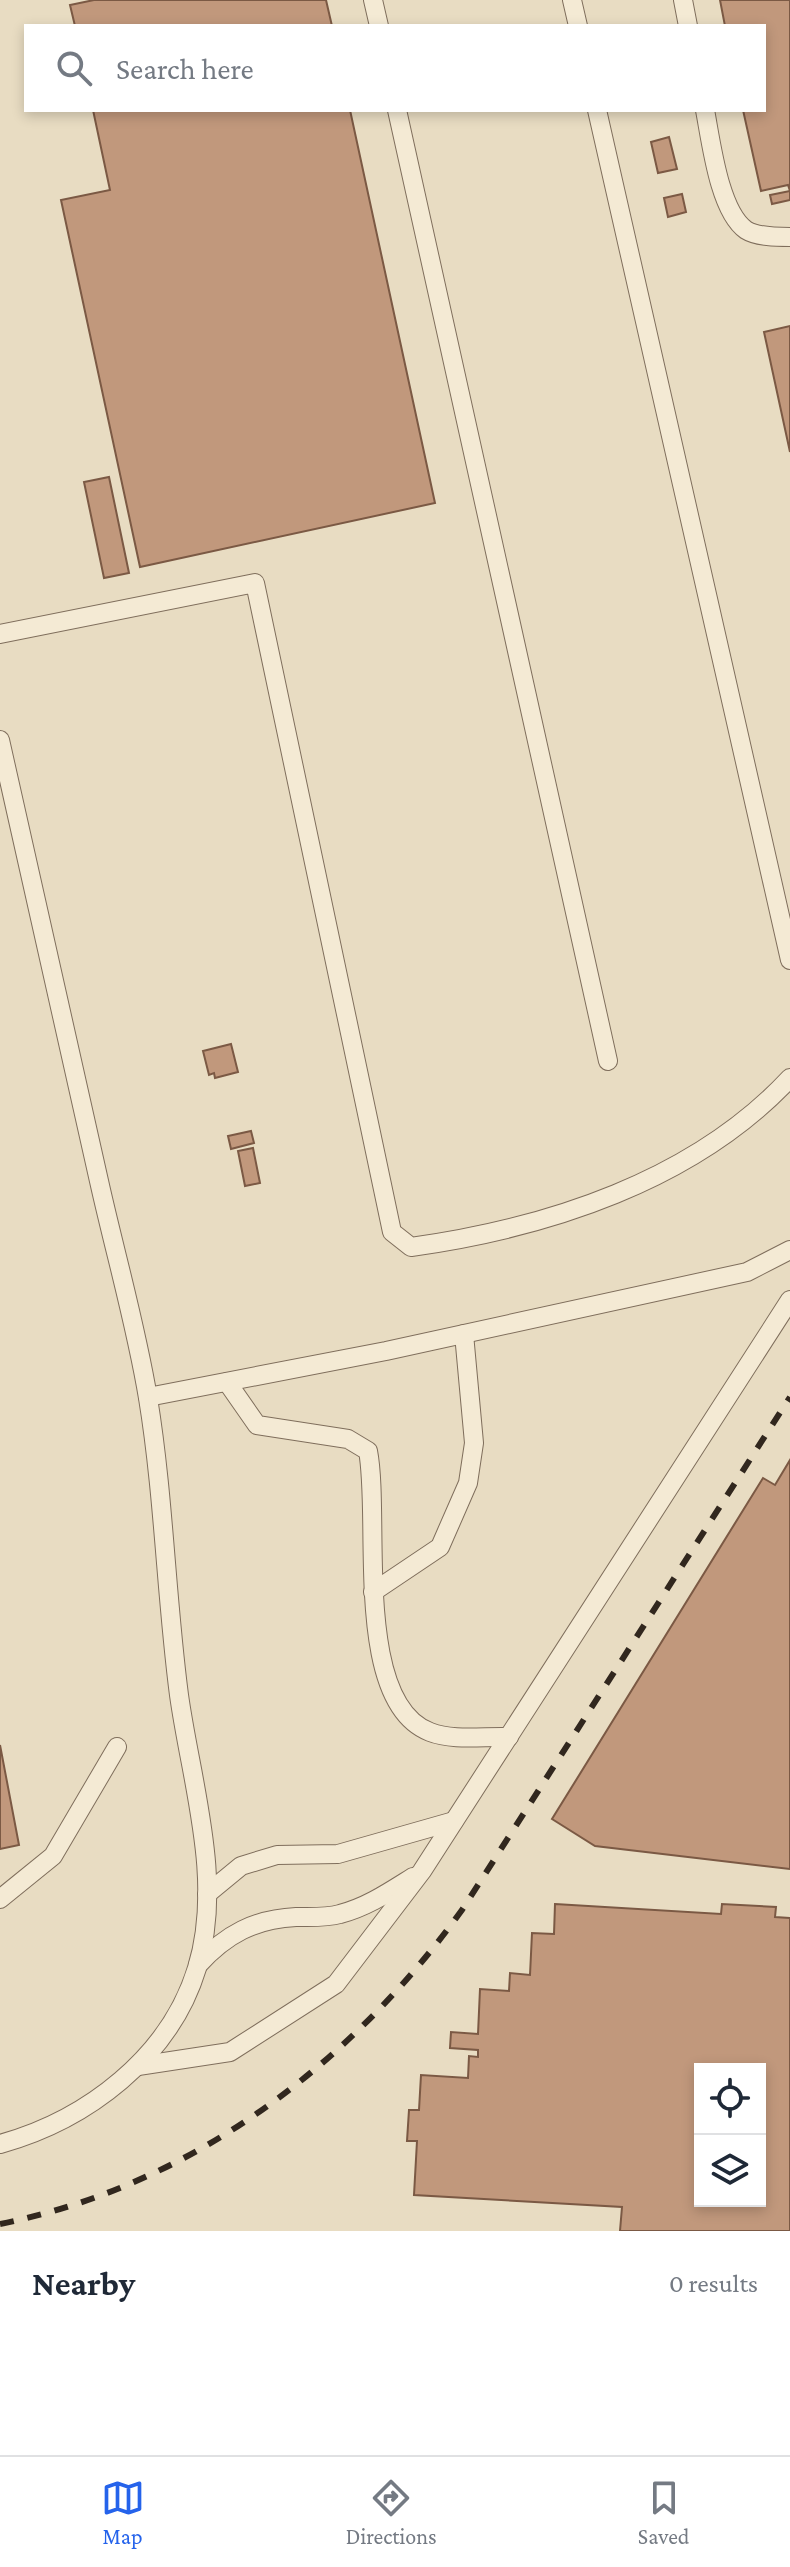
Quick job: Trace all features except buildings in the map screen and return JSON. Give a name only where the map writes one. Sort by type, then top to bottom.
[{"type":"lane","points":[[373,0],[379,24]]},
{"type":"lane","points":[[572,0],[578,24]]},
{"type":"lane","points":[[683,0],[688,24]]},
{"type":"lane","points":[[397,112],[608,1061]]},
{"type":"lane","points":[[597,112],[790,960]]},
{"type":"lane","points":[[705,112],[718,176],[730,208],[746,229],[774,238],[790,237]]},
{"type":"lane","points":[[0,634],[255,583],[392,1232],[411,1247],[456,1241],[574,1211],[680,1164],[767,1103],[790,1078]]},
{"type":"lane","points":[[0,740],[148,1397],[179,1696],[204,1849],[207,1894],[198,1965],[171,2025],[138,2066],[104,2095],[66,2117],[30,2136],[0,2144]]},
{"type":"lane","points":[[148,1397],[464,1334],[747,1272],[790,1250]]},
{"type":"lane","points":[[138,2066],[230,2052],[336,1984],[422,1871],[790,1300]]},
{"type":"lane","points":[[373,1592],[440,1547],[468,1483],[474,1443],[464,1334]]},
{"type":"lane","points":[[227,1382],[257,1425],[348,1439],[368,1451],[373,1592],[384,1671],[410,1722],[440,1736],[509,1737]]},
{"type":"lane","points":[[0,1899],[53,1856],[117,1747]]},
{"type":"lane","points":[[207,1894],[241,1866],[277,1855],[338,1854],[454,1821]]},
{"type":"lane","points":[[198,1965],[214,1948],[251,1923],[269,1918],[336,1915],[366,1906],[422,1871]]},
{"type":"railway","points":[[0,2224],[70,2206],[137,2181],[201,2149],[261,2111],[317,2067],[369,2019],[418,1966],[462,1910],[790,1397]]}]
